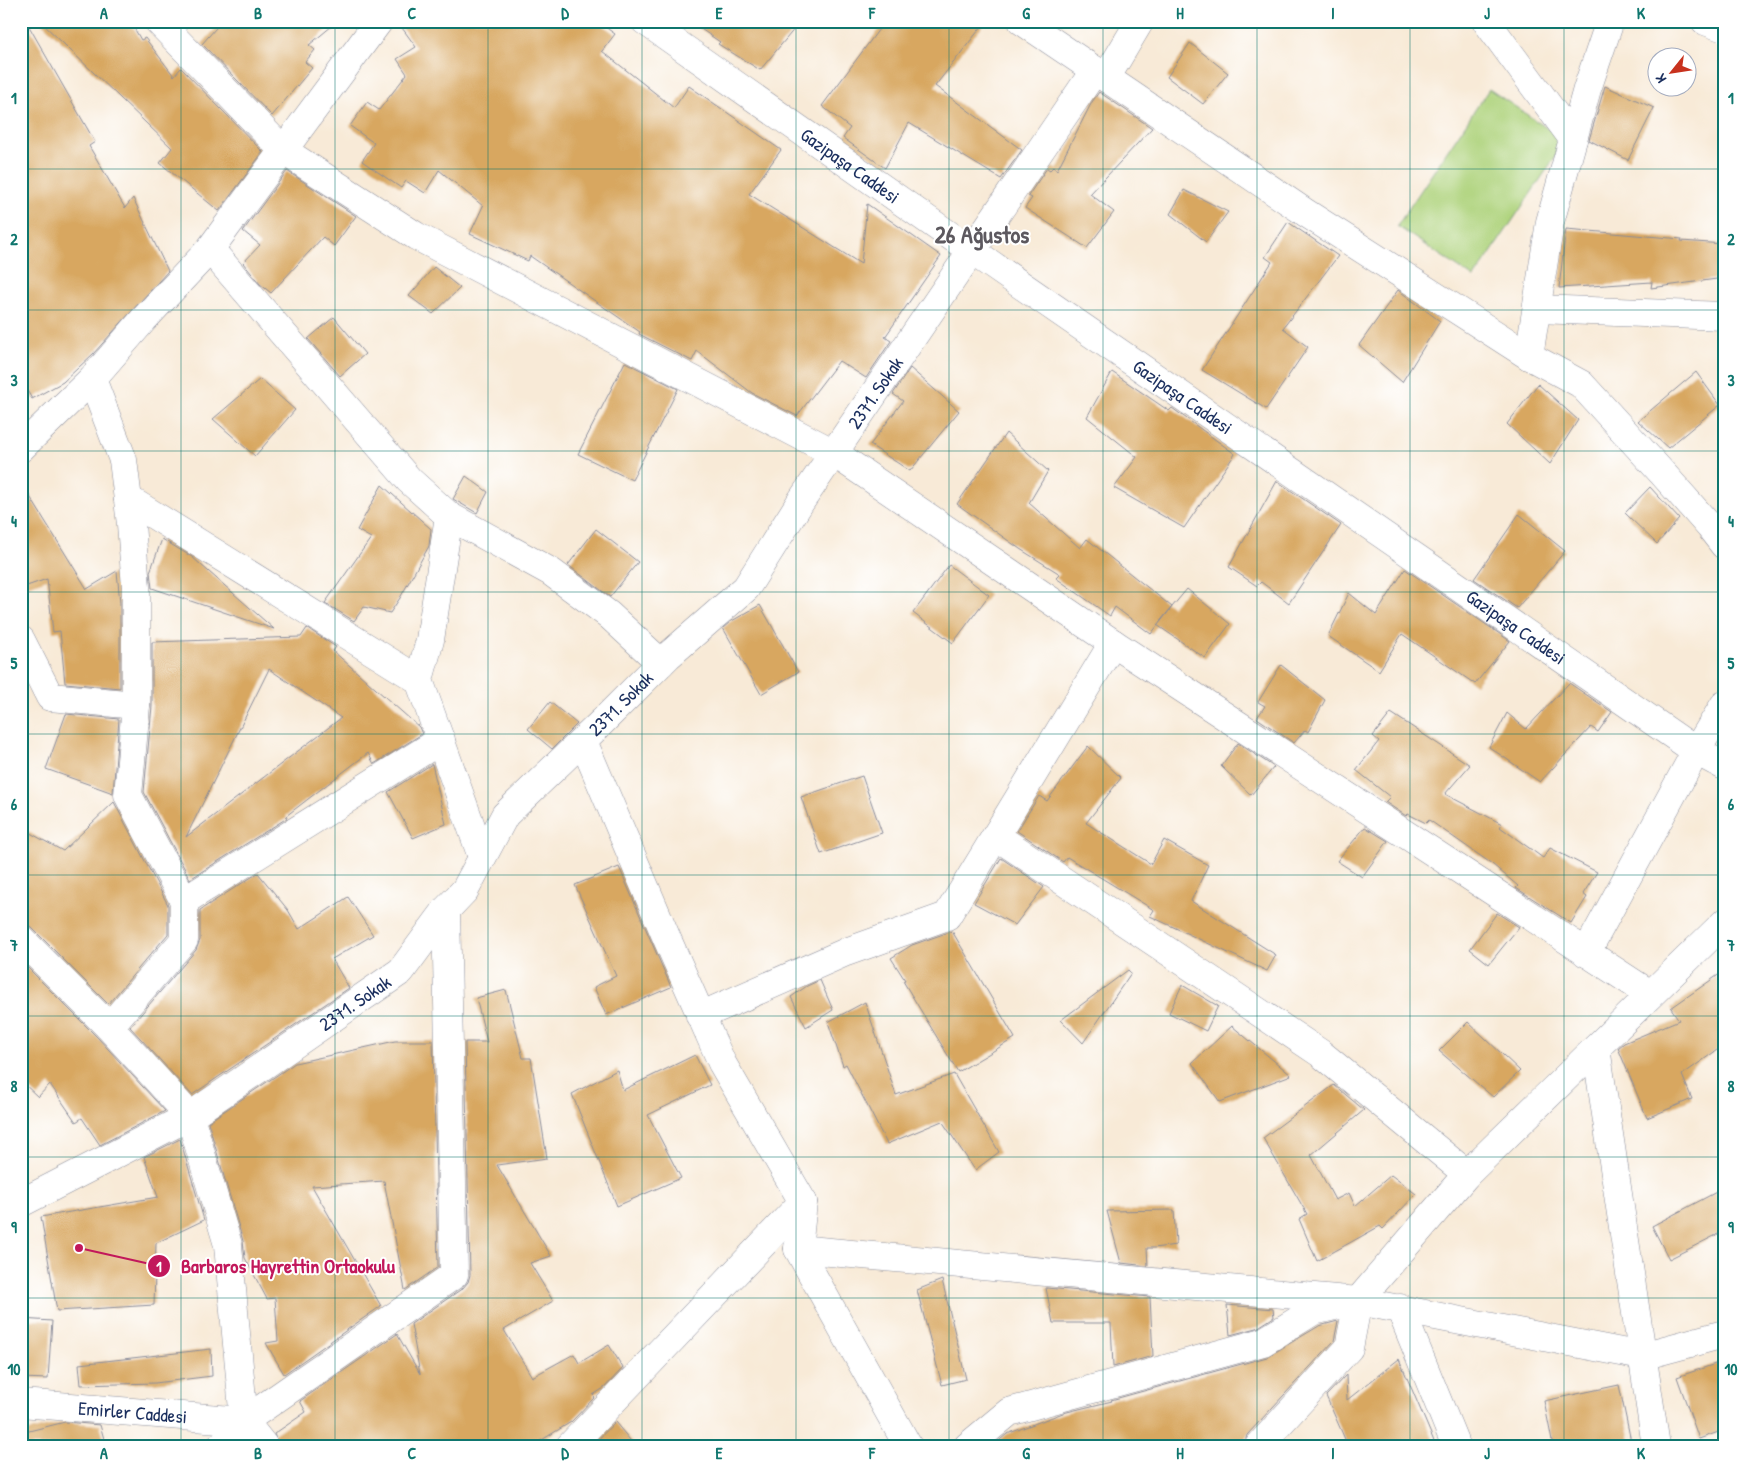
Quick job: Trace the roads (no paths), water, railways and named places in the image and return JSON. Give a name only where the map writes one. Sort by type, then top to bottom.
[{"type":"street","points":[[158,21],[284,152],[416,236],[834,453],[1113,643],[1650,994]]},
{"type":"street","points":[[21,448],[92,379],[144,319],[210,250],[379,21]]},
{"type":"street","name":"Gazipaşa Caddesi","points":[[645,21],[972,251],[1696,751],[1724,766]]},
{"type":"street","points":[[1022,21],[1306,213],[1529,356],[1581,384],[1664,475],[1724,545]]},
{"type":"street","name":"2371. Sokak","points":[[21,1203],[190,1116],[402,971],[446,910],[465,890],[506,815],[661,663],[746,588],[800,502],[972,251],[1140,21]]},
{"type":"street","points":[[1486,21],[1573,139]]},
{"type":"street","points":[[1529,356],[1550,222],[1586,89],[1610,21]]},
{"type":"street","points":[[1705,21],[1724,28]]},
{"type":"street","points":[[210,250],[409,480],[449,516],[551,572],[609,615],[661,663]]},
{"type":"street","points":[[1537,309],[1724,316]]},
{"type":"street","points":[[92,379],[123,460],[136,587],[136,705],[128,796],[184,901],[184,940],[109,1027]]},
{"type":"street","points":[[128,499],[419,680]]},
{"type":"street","points":[[449,516],[430,640],[419,680],[482,857]]},
{"type":"street","points":[[21,640],[50,697],[136,705]]},
{"type":"street","points":[[700,1016],[846,952],[947,916],[1113,643]]},
{"type":"street","points":[[1586,953],[1696,751],[1724,705]]},
{"type":"street","points":[[184,901],[441,740]]},
{"type":"street","points":[[583,741],[700,1016],[722,1063],[803,1202],[798,1249],[908,1446]]},
{"type":"street","points":[[996,836],[1320,1053],[1467,1174]]},
{"type":"street","points":[[221,1446],[244,1421],[454,1275],[446,910]]},
{"type":"street","points":[[1259,1446],[1349,1348],[1358,1300],[1467,1174],[1724,922]]},
{"type":"street","points":[[21,939],[109,1027],[190,1116],[228,1245],[244,1421],[264,1446]]},
{"type":"street","points":[[1596,1048],[1656,1446]]},
{"type":"street","points":[[570,1446],[803,1202]]},
{"type":"street","points":[[798,1249],[1358,1300],[1642,1356],[1724,1334]]},
{"type":"street","points":[[968,1446],[1009,1412],[1263,1342],[1313,1311],[1358,1300]]},
{"type":"street","points":[[1400,1308],[1456,1446]]},
{"type":"street","name":"Emirler Caddesi","points":[[21,1403],[244,1421]]},
{"type":"place","name":"Barbaros Hayrettin Ortaokulu","points":[[79,1248]]},
{"type":"district","name":"26 Ağustos","points":[[982,234]]}]
